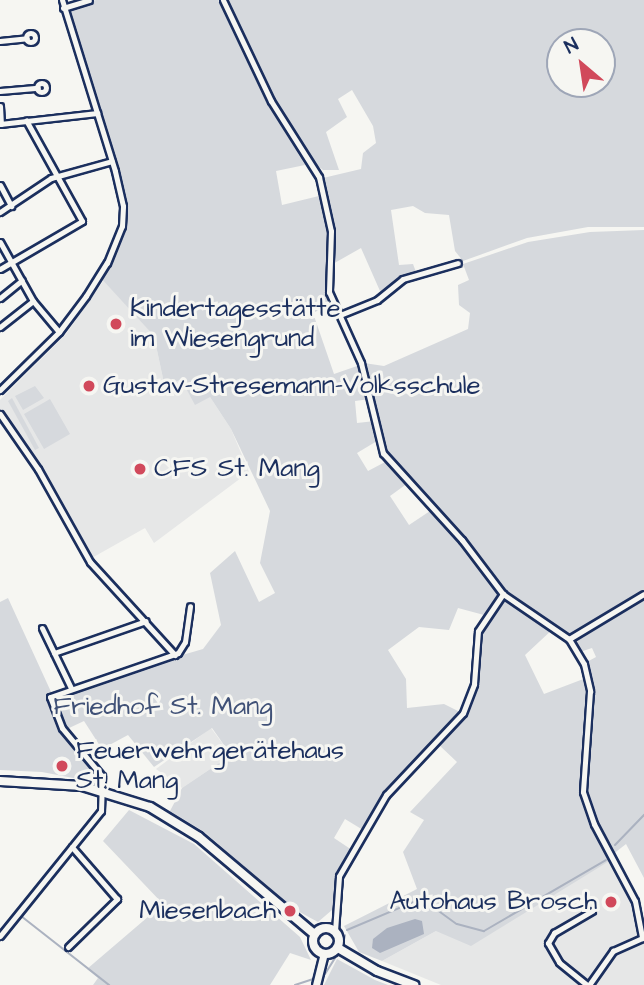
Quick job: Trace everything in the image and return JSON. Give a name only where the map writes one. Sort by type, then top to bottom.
[{"type":"main road","points":[[0,781],[85,786],[135,800],[199,837],[314,934]]},
{"type":"main road","points":[[338,948],[324,954],[313,946],[314,934],[321,929],[335,931],[338,948],[377,971],[414,985]]},
{"type":"street","points":[[0,390],[59,332],[107,263],[122,226],[123,205],[112,161],[62,0]]},
{"type":"street","points":[[63,8],[89,0]]},
{"type":"street","points":[[223,0],[271,101],[319,177],[331,230],[329,292],[371,393],[383,453],[503,594],[569,639],[584,664],[590,691],[583,792],[594,824],[635,901],[643,938],[613,951],[588,985],[559,962],[548,943],[554,933],[592,911]]},
{"type":"street","points":[[0,41],[27,38]]},
{"type":"street","points":[[0,90],[38,88]]},
{"type":"street","points":[[0,106],[1,124],[97,113]]},
{"type":"street","points":[[0,269],[82,221],[26,120]]},
{"type":"street","points":[[0,212],[23,194],[57,178],[112,161]]},
{"type":"street","points":[[0,185],[11,206]]},
{"type":"street","points":[[0,242],[33,301],[59,332]]},
{"type":"street","points":[[340,315],[377,300],[403,279],[458,264]]},
{"type":"street","points":[[0,298],[22,280]]},
{"type":"street","points":[[0,327],[33,301]]},
{"type":"street","points":[[0,414],[38,468],[90,562],[175,655]]},
{"type":"street","points":[[335,931],[336,887],[345,865],[386,795],[449,730],[471,698],[478,631],[503,594]]},
{"type":"street","points":[[569,639],[644,594]]},
{"type":"street","points":[[0,936],[99,817],[100,774],[62,728],[49,701],[71,688],[175,655],[185,642],[190,606]]},
{"type":"street","points":[[54,653],[146,621]]},
{"type":"street","points":[[42,628],[71,688]]},
{"type":"street","points":[[68,947],[117,899],[72,847]]},
{"type":"street","points":[[316,985],[324,954]]},
{"type":"shaded area","points":[[104,280],[154,336],[165,388],[181,378],[210,397],[231,429],[249,472],[154,543],[145,528],[90,559],[0,410],[0,400],[66,334]]},
{"type":"shaded area","points":[[211,728],[231,755],[182,788],[156,769]]},
{"type":"shaded area","points":[[611,860],[634,901],[644,941],[644,985],[441,985],[382,961],[436,931],[575,880]]},
{"type":"shaded area","points":[[415,919],[422,921],[424,934],[380,953],[372,948],[373,939],[387,928]]},
{"type":"green space","name":"Friedhof St. Mang","points":[[96,0],[218,0],[266,101],[305,165],[276,171],[282,205],[323,195],[329,230],[327,292],[331,304],[313,313],[334,374],[360,365],[370,399],[355,401],[357,423],[375,421],[377,441],[357,453],[368,471],[387,461],[408,483],[390,496],[409,525],[430,511],[461,541],[501,594],[484,615],[458,608],[449,630],[419,627],[388,650],[406,679],[407,708],[444,704],[462,713],[384,794],[363,830],[345,819],[334,838],[352,850],[337,876],[332,910],[318,922],[294,909],[203,831],[170,811],[182,788],[231,755],[212,728],[154,767],[128,735],[102,749],[84,721],[67,729],[53,701],[131,670],[203,649],[221,625],[210,573],[235,551],[259,602],[275,593],[260,563],[270,511],[231,429],[210,397],[195,405],[181,379],[165,388],[154,336],[100,277],[124,226],[125,205],[66,9]]},
{"type":"green space","points":[[226,0],[644,0],[644,227],[588,227],[527,238],[463,261],[455,251],[449,215],[425,213],[413,206],[391,210],[399,265],[413,264],[416,272],[380,291],[361,248],[331,265],[333,230],[323,178],[361,169],[363,153],[376,143],[373,126],[352,90],[338,99],[347,117],[326,132],[339,170],[323,170],[314,163],[273,100]]},
{"type":"green space","points":[[644,230],[644,592],[570,637],[505,594],[385,452],[364,363],[384,366],[468,329],[470,313],[459,305],[458,285],[469,280],[463,264],[528,242],[590,232]]},
{"type":"green space","points":[[35,386],[44,398],[23,410],[15,396]]},
{"type":"green space","points":[[12,398],[39,448],[35,450],[8,401]]},
{"type":"green space","points":[[50,399],[70,434],[44,449],[24,414]]},
{"type":"green space","points":[[644,596],[644,878],[626,844],[612,855],[585,792],[590,709],[585,663],[596,657],[592,648],[580,652],[571,639]]},
{"type":"green space","points":[[503,597],[554,628],[525,655],[544,694],[586,678],[582,793],[611,860],[471,946],[436,931],[382,961],[359,952],[344,926],[417,889],[403,852],[424,820],[410,812],[457,762],[438,744],[473,701],[479,631]]},
{"type":"green space","points":[[8,598],[52,694],[47,702],[60,729],[99,775],[99,783],[42,772],[0,770],[0,602]]},
{"type":"green space","points":[[129,810],[194,844],[300,937],[311,960],[290,953],[270,985],[93,985],[98,978],[87,969],[163,904],[103,841]]},
{"type":"green space","points":[[337,959],[375,980],[388,985],[324,985]]},
{"type":"waterway","points":[[615,845],[644,815]]},
{"type":"waterway","points":[[347,930],[416,901],[429,904],[457,924],[484,931],[606,860]]},
{"type":"waterway","points":[[21,916],[109,985]]},
{"type":"waterway","points":[[343,944],[345,935]]},
{"type":"waterway","points":[[325,974],[335,958]]},
{"type":"waterway","points":[[295,985],[314,979]]},
{"type":"place","name":"Kindertagesstätte im Wiesengrund","points":[[116,324]]},
{"type":"place","name":"Gustav-Stresemann-Volksschule","points":[[89,386]]},
{"type":"place","name":"CFS St. Mang","points":[[140,469]]},
{"type":"place","name":"Feuerwehrgerätehaus St. Mang","points":[[62,766]]},
{"type":"place","name":"Autohaus Brosch","points":[[611,902]]},
{"type":"place","name":"Miesenbach","points":[[290,911]]}]
